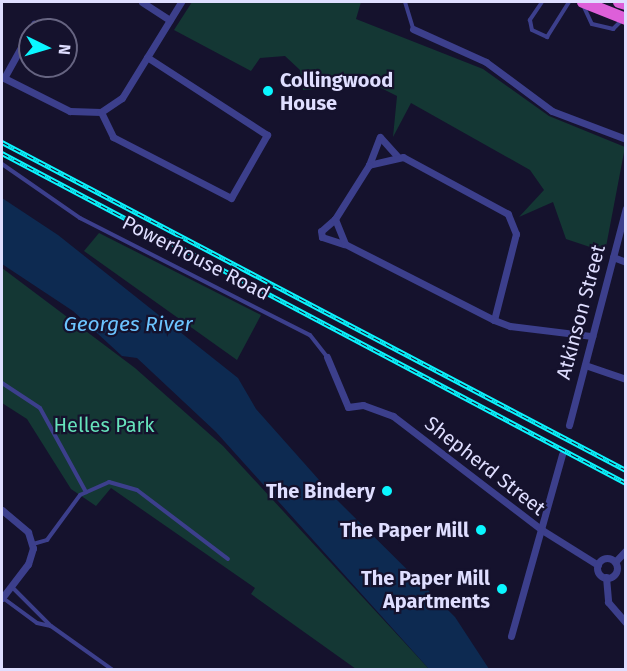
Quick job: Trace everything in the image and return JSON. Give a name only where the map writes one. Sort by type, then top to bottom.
[{"type":"highway","points":[[583,2],[625,19]]},
{"type":"highway","points":[[620,2],[626,4]]},
{"type":"street","points":[[142,2],[170,20]]},
{"type":"street","points":[[18,51],[3,77],[70,111],[101,112],[122,98],[180,2]]},
{"type":"street","points":[[412,29],[486,62],[552,111],[626,139]]},
{"type":"street","points":[[101,112],[113,137],[231,198],[267,135],[147,57]]},
{"type":"street","points":[[494,320],[514,242],[513,219],[503,208],[397,156],[380,137],[369,165],[335,219],[321,231],[322,237],[345,244],[494,320],[592,336]]},
{"type":"street","points":[[369,165],[397,156]]},
{"type":"street","name":"Atkinson Street","points":[[569,425],[626,208]]},
{"type":"street","points":[[335,219],[345,244]]},
{"type":"street","points":[[613,257],[626,262]]},
{"type":"street","name":"Powerhouse Road","points":[[327,357],[348,406]]},
{"type":"street","points":[[585,364],[626,380]]},
{"type":"street","name":"Shepherd Street","points":[[348,406],[363,405],[393,417],[542,530],[598,565]]},
{"type":"street","points":[[511,636],[562,454]]},
{"type":"street","points":[[2,510],[28,532],[33,544],[30,560],[2,598]]},
{"type":"street","points":[[606,578],[616,573],[615,562],[626,550]]},
{"type":"street","points":[[615,562],[604,559],[598,565],[606,578],[608,602],[626,623]]},
{"type":"lane","points":[[405,2],[412,29]]},
{"type":"lane","points":[[542,2],[530,21],[532,30],[547,37],[569,2]]},
{"type":"lane","name":"Powerhouse Road","points":[[2,164],[80,218],[310,335],[327,357]]},
{"type":"lane","points":[[2,383],[40,408],[87,492]]},
{"type":"lane","points":[[33,544],[47,540],[87,492],[109,482],[137,490],[228,559]]},
{"type":"lane","points":[[10,586],[51,626],[113,669]]},
{"type":"lane","points":[[2,598],[37,623],[51,626]]},
{"type":"green space","points":[[192,2],[361,2],[356,19],[483,69],[549,116],[625,147],[605,252],[566,239],[553,202],[519,217],[544,190],[530,170],[411,103],[393,137],[397,96],[375,85],[303,90],[300,70],[285,56],[260,58],[251,71],[174,30]]},
{"type":"green space","points":[[99,233],[261,315],[237,360],[84,251]]},
{"type":"green space","name":"Helles Park","points":[[2,268],[135,368],[223,446],[429,669],[356,669],[251,594],[255,588],[111,488],[96,506],[71,489],[27,419],[2,403]]},
{"type":"water","name":"Georges River","points":[[2,198],[58,235],[238,378],[256,409],[336,499],[455,617],[489,669],[429,669],[216,432],[137,358],[122,356],[73,311],[2,264]]},
{"type":"railway","points":[[2,142],[626,470]]},
{"type":"railway","points":[[2,153],[626,483]]},
{"type":"place","name":"Collingwood House","points":[[268,91]]},
{"type":"place","name":"The Bindery","points":[[387,491]]},
{"type":"place","name":"The Paper Mill","points":[[481,530]]},
{"type":"place","name":"The Paper Mill Apartments","points":[[502,589]]}]
